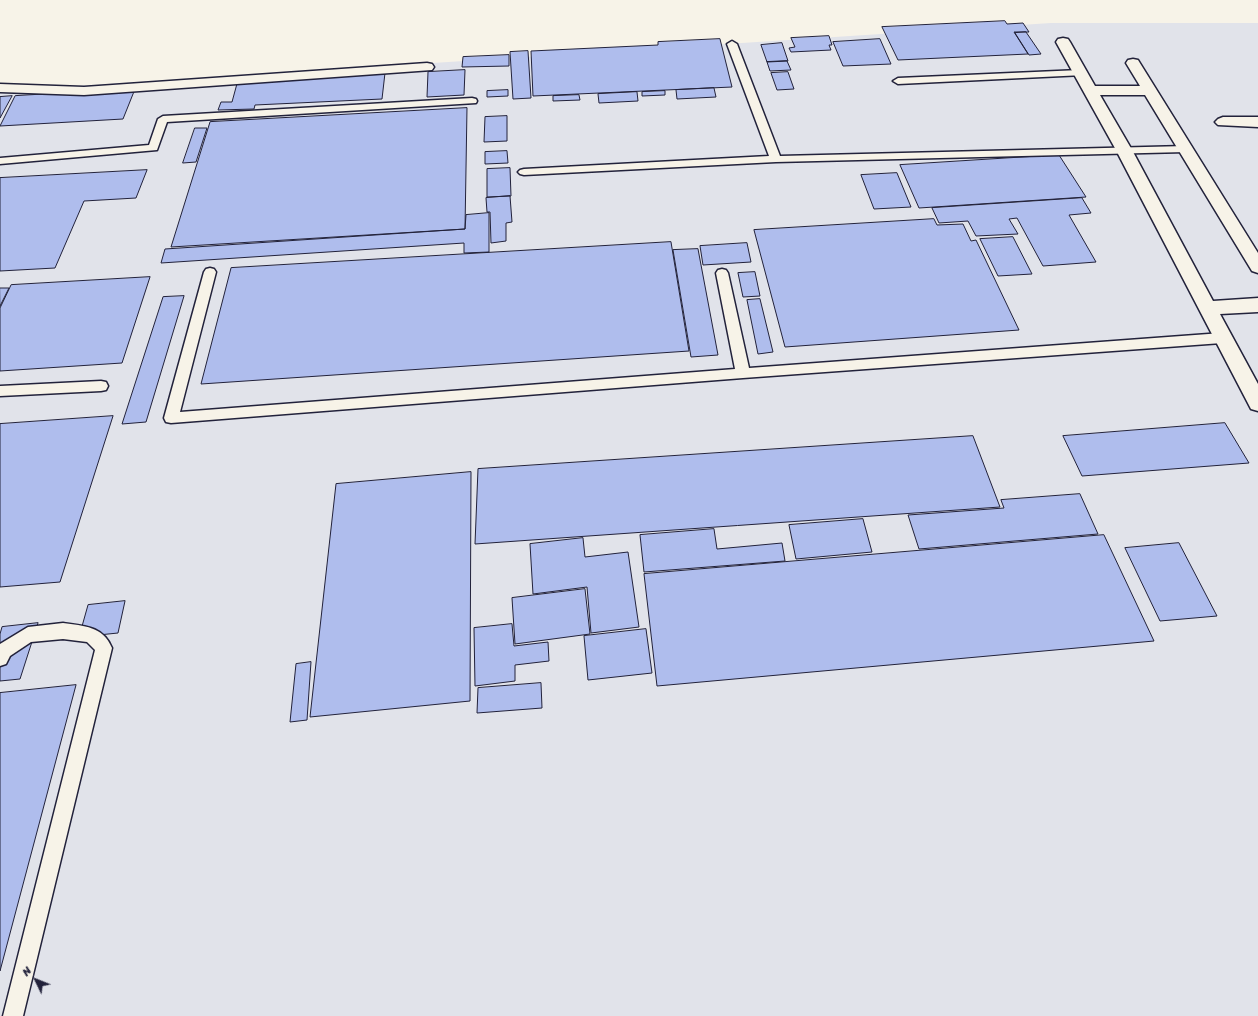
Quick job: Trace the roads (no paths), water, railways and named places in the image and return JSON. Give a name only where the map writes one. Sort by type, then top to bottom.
[{"type":"street","points":[[1063,42],[1124,150],[1222,338],[1258,403]]},
{"type":"street","points":[[1133,63],[1258,267]]},
{"type":"street","points":[[0,88],[84,91],[427,67]]},
{"type":"street","points":[[1089,90],[1150,91]]},
{"type":"street","points":[[1223,122],[1258,122]]},
{"type":"street","points":[[1207,308],[1258,306]]},
{"type":"lane","points":[[732,44],[776,159]]},
{"type":"lane","points":[[898,81],[1080,73]]},
{"type":"lane","points":[[0,161],[153,148],[163,119],[472,102]]},
{"type":"lane","points":[[524,172],[776,159],[1186,149]]},
{"type":"lane","points":[[210,272],[171,418],[743,373],[1222,338]]},
{"type":"lane","points":[[722,274],[743,373]]},
{"type":"lane","points":[[0,391],[101,386]]},
{"type":"lane","points":[[0,658],[4,651],[28,635],[63,631],[90,635],[104,648],[13,1016]]}]
